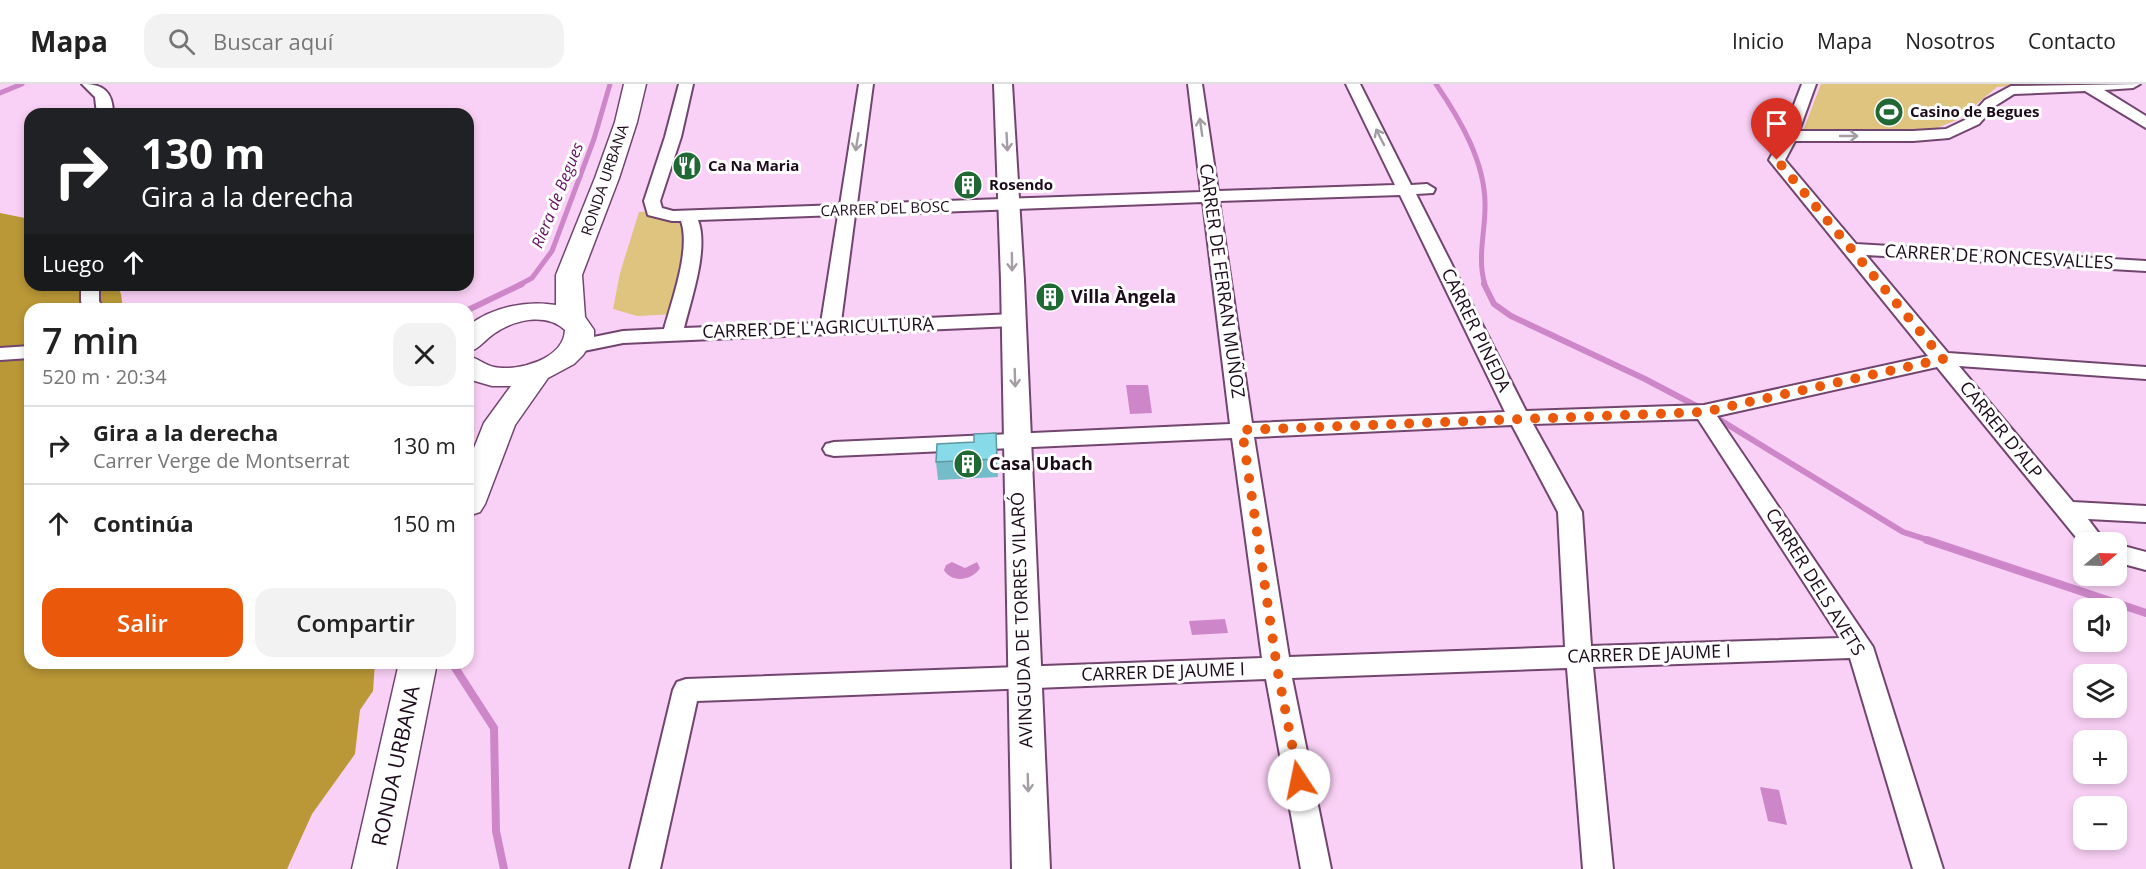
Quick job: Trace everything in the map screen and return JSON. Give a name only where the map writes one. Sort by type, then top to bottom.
[{"type":"main road","name":"RONDA URBANA","points":[[574,330],[569,275],[608,178],[626,122],[635,84]]},
{"type":"main road","name":"RONDA URBANA","points":[[474,335],[544,296],[569,275]]},
{"type":"main road","name":"RONDA URBANA","points":[[510,316],[545,311],[558,313],[574,330]]},
{"type":"main road","points":[[474,369],[504,377],[538,371],[560,360],[574,330]]},
{"type":"main road","points":[[474,369],[490,386],[500,423]]},
{"type":"main road","points":[[474,489],[500,423],[538,371]]},
{"type":"main road","name":"RONDA URBANA","points":[[374,869],[417,669]]},
{"type":"street","points":[[89,84],[103,94],[106,108]]},
{"type":"street","name":"CARRER DEL BOSC","points":[[686,84],[673,137],[652,201],[654,211],[672,216],[1417,189]]},
{"type":"street","points":[[830,328],[866,84]]},
{"type":"street","name":"AVINGUDA DE TORRES VILARÓ","points":[[1003,84],[1010,204],[1023,678],[1031,869]]},
{"type":"street","name":"CARRER DE FERRAN MUÑOZ","points":[[1195,84],[1277,668],[1316,869]]},
{"type":"street","name":"CARRER PINEDA","points":[[1353,84],[1417,189],[1520,418],[1570,512],[1579,657],[1598,869]]},
{"type":"street","name":"CARRER D'ALP","points":[[1809,84],[1790,136],[1777,160],[2085,532]]},
{"type":"street","points":[[1790,136],[1912,136],[1949,133],[1974,121],[1990,103],[2012,90],[2133,84]]},
{"type":"street","points":[[2088,86],[2146,123]]},
{"type":"street","points":[[673,334],[692,246],[693,223],[688,217]]},
{"type":"street","name":"CARRER DE RONCESVALLES","points":[[1852,249],[2146,266]]},
{"type":"street","name":"CARRER DE L'AGRICULTURA","points":[[574,330],[623,337],[1013,320]]},
{"type":"street","points":[[0,354],[24,352]]},
{"type":"street","points":[[834,449],[1702,411],[1943,359],[2146,373]]},
{"type":"street","name":"CARRER DELS AVETS","points":[[1702,411],[1860,647],[1929,869]]},
{"type":"street","points":[[2066,510],[2146,514]]},
{"type":"street","points":[[2127,556],[2146,561]]},
{"type":"street","name":"CARRER DE JAUME I","points":[[645,869],[686,690],[1860,647]]},
{"type":"shaded area","name":"Casino de Begues","points":[[1821,84],[2042,84],[1997,87],[1959,119],[1927,132],[1803,131]]},
{"type":"shaded area","points":[[654,211],[688,217],[677,314],[637,316],[613,309],[620,273],[639,212]]},
{"type":"shaded area","points":[[0,213],[24,218],[24,291],[120,291],[122,303],[24,303],[24,669],[375,669],[373,691],[360,710],[355,754],[312,814],[287,869],[0,869]]},
{"type":"shaded area","points":[[1126,385],[1148,385],[1152,413],[1130,414]]},
{"type":"shaded area","points":[[952,562],[965,568],[977,562],[980,568],[968,578],[957,579],[944,570],[946,565]]},
{"type":"shaded area","points":[[1225,619],[1228,633],[1192,635],[1189,621]]},
{"type":"shaded area","points":[[1760,787],[1779,790],[1787,825],[1768,821]]},
{"type":"building","points":[[996,433],[997,459],[936,462],[937,444],[974,442],[974,434]]},
{"type":"waterway","points":[[0,93],[22,84]]},
{"type":"waterway","name":"Riera de Begues","points":[[519,285],[532,278],[552,251],[594,139],[610,84]]},
{"type":"waterway","points":[[1436,84],[1470,142],[1481,174],[1485,207],[1481,256],[1485,285]]},
{"type":"waterway","name":"Riera de Begues","points":[[474,307],[522,284]]},
{"type":"waterway","points":[[1484,284],[1494,304],[1511,316],[1645,379],[1702,409]]},
{"type":"waterway","points":[[1712,415],[1903,532],[1931,541]]},
{"type":"waterway","points":[[1927,540],[2146,613]]},
{"type":"waterway","name":"Riera de Begues","points":[[456,669],[494,728],[496,831],[504,869]]},
{"type":"place","name":"Casino de Begues","points":[[1889,112]]},
{"type":"place","name":"Ca Na Maria","points":[[687,166]]},
{"type":"place","name":"Rosendo","points":[[968,185]]},
{"type":"place","name":"Villa Àngela","points":[[1050,297]]},
{"type":"place","name":"Casa Ubach","points":[[968,464]]},
{"type":"route","points":[[1299,780],[1277,668],[1242,430],[1704,412],[1943,359],[1777,160]]}]
